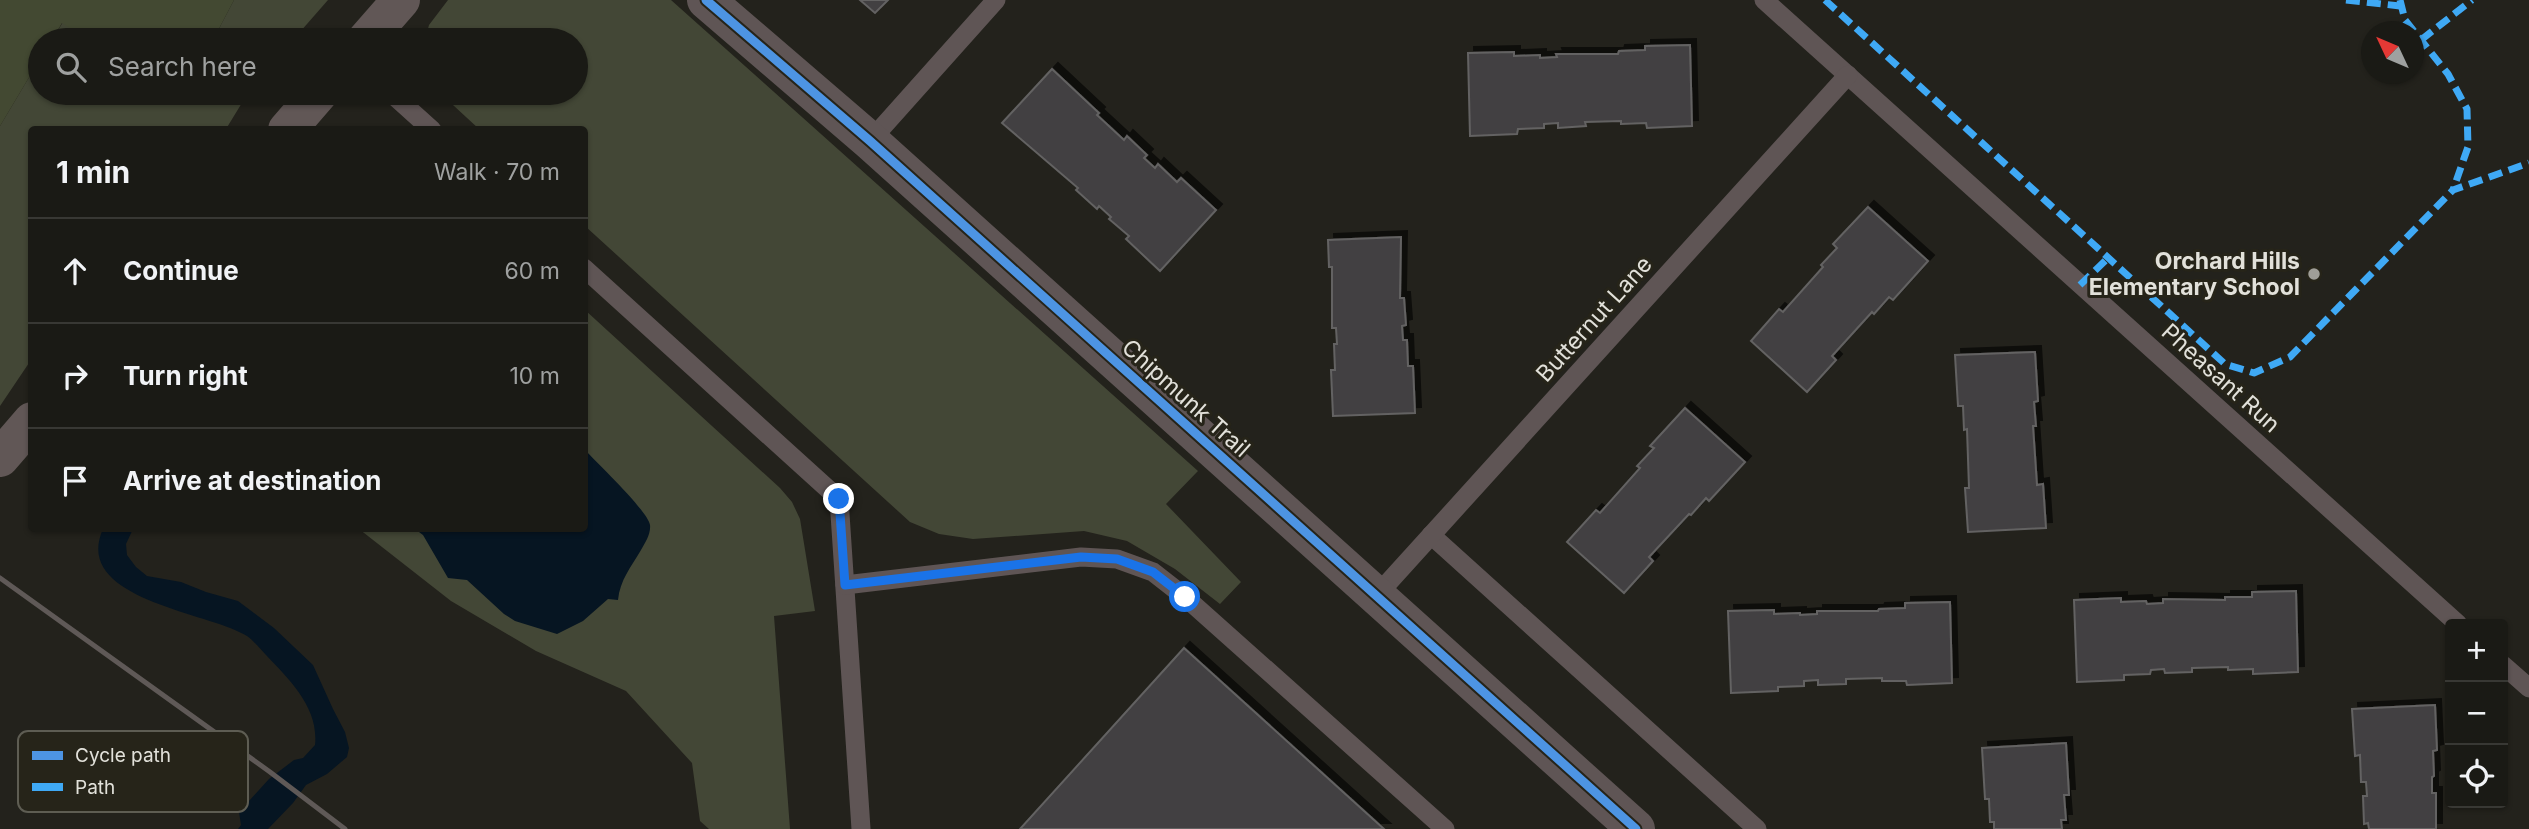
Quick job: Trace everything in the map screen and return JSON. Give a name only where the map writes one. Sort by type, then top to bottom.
[{"type":"main road","points":[[376,28],[401,0]]},
{"type":"main road","points":[[291,126],[309,105]]},
{"type":"main road","points":[[0,458],[28,426]]},
{"type":"street","name":"Chipmunk Trail","points":[[706,0],[870,141],[1636,829]]},
{"type":"lane","points":[[870,141],[996,0]]},
{"type":"lane","name":"Pheasant Run","points":[[1763,0],[2452,619]]},
{"type":"lane","name":"Butternut Lane","points":[[1377,595],[1848,75]]},
{"type":"lane","points":[[404,105],[428,126]]},
{"type":"lane","points":[[588,272],[839,499],[861,829]]},
{"type":"lane","points":[[1431,535],[1757,829]]},
{"type":"lane","points":[[845,585],[1081,557],[1117,559],[1153,572],[1185,597],[1446,829]]},
{"type":"lane","points":[[2508,669],[2529,688]]},
{"type":"green space","points":[[0,0],[234,0],[219,28],[70,28],[62,23],[59,28],[28,28],[28,79],[0,126]]},
{"type":"green space","points":[[234,0],[328,0],[304,28],[219,28]]},
{"type":"green space","points":[[448,0],[671,0],[1198,471],[1166,504],[1241,582],[1220,604],[1175,569],[1127,541],[1084,531],[973,539],[939,534],[910,522],[588,229],[588,126],[476,126],[453,105],[588,105],[588,28],[428,28]]},
{"type":"green space","points":[[63,22],[72,28],[59,28]]},
{"type":"green space","points":[[28,79],[28,105],[241,105],[228,126],[28,126],[28,364],[0,406],[0,126]]},
{"type":"green space","points":[[588,313],[780,488],[792,502],[800,519],[815,611],[774,616],[790,829],[709,829],[700,821],[692,763],[626,691],[536,651],[451,601],[363,532],[588,532]]},
{"type":"water","points":[[588,453],[632,499],[650,525],[650,532],[624,580],[618,600],[608,599],[583,621],[557,634],[515,621],[467,580],[448,578],[419,532],[588,532]]},
{"type":"water","points":[[102,532],[132,532],[126,544],[127,555],[147,576],[181,582],[238,601],[274,628],[313,665],[345,732],[349,748],[347,757],[327,774],[306,785],[268,829],[238,829],[241,825],[239,812],[248,812],[248,802],[269,779],[294,760],[303,758],[315,745],[315,732],[308,707],[284,674],[247,636],[229,627],[149,600],[125,588],[107,572],[98,553]]},
{"type":"building","points":[[860,0],[888,0],[875,13]]},
{"type":"building","points":[[1690,45],[1692,126],[1647,128],[1646,123],[1621,124],[1621,121],[1585,122],[1586,126],[1558,128],[1558,123],[1544,124],[1544,128],[1518,129],[1517,134],[1470,136],[1468,53],[1514,52],[1514,56],[1540,55],[1540,58],[1557,57],[1556,54],[1618,54],[1619,51],[1645,50],[1645,46]]},
{"type":"building","points":[[1052,69],[1124,140],[1127,136],[1147,155],[1144,158],[1155,168],[1158,164],[1177,182],[1181,178],[1216,210],[1160,271],[1126,239],[1129,236],[1109,219],[1111,217],[1099,206],[1097,209],[1076,190],[1078,188],[1002,123]]},
{"type":"building","points":[[1868,207],[1928,261],[1893,300],[1889,297],[1874,314],[1872,312],[1832,356],[1836,360],[1807,392],[1751,341],[1779,309],[1783,312],[1823,267],[1821,265],[1837,248],[1833,244]]},
{"type":"building","points":[[1401,237],[1400,298],[1404,298],[1406,325],[1402,326],[1403,340],[1407,340],[1408,366],[1413,366],[1415,413],[1333,416],[1331,370],[1335,370],[1334,344],[1337,344],[1336,328],[1332,328],[1332,267],[1329,267],[1328,240]]},
{"type":"building","points":[[2035,352],[2038,401],[2034,402],[2036,426],[2033,426],[2037,485],[2043,484],[2046,528],[1968,532],[1965,488],[1969,488],[1967,429],[1964,430],[1963,406],[1958,406],[1955,355]]},
{"type":"building","points":[[1685,408],[1745,462],[1709,501],[1706,498],[1689,514],[1649,557],[1653,561],[1624,593],[1567,542],[1596,510],[1600,513],[1640,468],[1637,466],[1654,448],[1650,446]]},
{"type":"building","points":[[2296,591],[2298,672],[2253,674],[2253,669],[2228,670],[2228,667],[2192,668],[2192,672],[2165,673],[2164,669],[2151,670],[2150,674],[2124,675],[2124,680],[2077,682],[2074,600],[2121,598],[2121,602],[2146,601],[2147,604],[2163,603],[2163,599],[2225,600],[2225,597],[2252,597],[2252,592]]},
{"type":"building","points":[[1950,602],[1952,683],[1907,685],[1906,681],[1882,681],[1882,678],[1846,679],[1846,684],[1818,685],[1818,680],[1804,681],[1804,686],[1778,687],[1778,691],[1731,693],[1728,611],[1774,610],[1774,614],[1800,615],[1817,614],[1817,611],[1905,608],[1905,603]]},
{"type":"building","points":[[1184,648],[1384,829],[1020,829]]},
{"type":"building","points":[[2435,705],[2437,750],[2433,751],[2432,793],[2436,793],[2436,829],[2369,829],[2368,823],[2364,824],[2363,796],[2367,796],[2366,782],[2361,782],[2360,755],[2355,756],[2352,709]]},
{"type":"building","points":[[2066,743],[2069,795],[2064,795],[2066,820],[2061,820],[2062,829],[1994,829],[1994,822],[1990,822],[1989,799],[1985,799],[1982,748]]},
{"type":"railway","points":[[0,578],[213,731]]},
{"type":"railway","points":[[248,756],[345,829]]},
{"type":"marked path","points":[[1825,0],[2225,364],[2254,373],[2290,357],[2453,190],[2529,163]]},
{"type":"marked path","points":[[2346,0],[2400,6]]},
{"type":"marked path","points":[[2400,0],[2405,20],[2448,74],[2467,109],[2468,147],[2453,190]]},
{"type":"marked path","points":[[2424,38],[2472,0]]},
{"type":"marked path","points":[[2080,285],[2108,258]]},
{"type":"cycle path","points":[[706,0],[870,141],[1636,829]]},
{"type":"place","name":"Orchard Hills Elementary School","points":[[2314,274]]},
{"type":"route","points":[[839,499],[845,585],[1081,557],[1117,559],[1153,572],[1185,597]]}]
